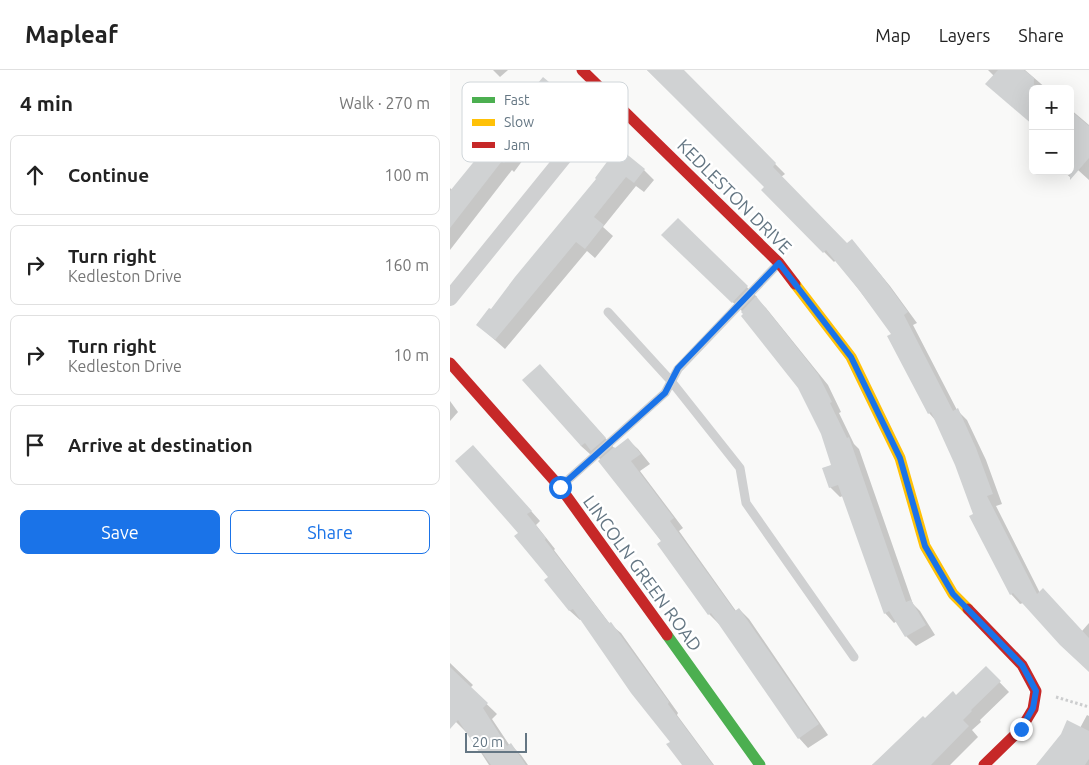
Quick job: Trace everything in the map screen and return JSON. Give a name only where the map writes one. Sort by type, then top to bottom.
[{"type":"street","name":"KEDLESTON DRIVE","points":[[582,70],[594,82]]},
{"type":"street","name":"KEDLESTON DRIVE","points":[[628,115],[779,263],[851,357],[900,458],[925,546],[953,594],[1022,665],[1036,691]]},
{"type":"street","points":[[450,298],[559,162]]},
{"type":"street","name":"LINCOLN GREEN ROAD","points":[[450,363],[560,487],[760,765]]},
{"type":"street","points":[[984,765],[1021,729],[1033,708],[1036,691]]},
{"type":"lane","points":[[560,487],[665,393],[678,368],[779,263]]},
{"type":"lane","points":[[608,312],[670,382],[740,468],[746,503],[854,657]]},
{"type":"path","points":[[1036,691],[1089,707]]},
{"type":"building","points":[[647,70],[684,70],[776,163],[773,167],[847,243],[852,239],[881,275],[908,312],[904,315],[953,411],[958,408],[976,448],[993,494],[987,496],[1037,594],[1043,588],[1089,638],[1089,672],[1060,645],[1013,593],[1010,595],[969,516],[973,514],[955,465],[931,412],[928,414],[887,336],[891,334],[859,290],[826,250],[823,253],[761,190],[764,187]]},
{"type":"building","points":[[998,70],[1024,70],[1034,78],[1034,85],[1029,85],[1029,122],[985,84]]},
{"type":"building","points":[[543,77],[549,82],[539,82]]},
{"type":"building","points":[[1074,113],[1089,126],[1089,158],[1070,180],[1070,175],[1074,175]]},
{"type":"building","points":[[628,155],[645,169],[634,183],[626,177],[594,217],[604,225],[585,249],[576,242],[495,340],[476,325],[489,308],[491,309],[607,162],[628,162]]},
{"type":"building","points":[[474,162],[501,162],[450,228],[450,191]]},
{"type":"building","points":[[678,218],[748,286],[732,303],[661,235]]},
{"type":"building","points":[[756,296],[818,374],[847,438],[849,437],[906,602],[911,600],[926,625],[905,637],[889,611],[884,614],[838,485],[829,488],[822,468],[831,465],[821,434],[798,388],[741,316],[743,314],[741,312]]},
{"type":"building","points":[[540,364],[606,438],[591,451],[585,443],[581,446],[522,380]]},
{"type":"building","points":[[628,438],[641,454],[631,461],[674,518],[670,521],[735,611],[739,608],[819,724],[798,739],[711,613],[708,615],[657,544],[661,541],[598,461]]},
{"type":"building","points":[[473,445],[532,511],[527,514],[546,538],[545,540],[609,623],[611,622],[713,765],[682,765],[666,744],[670,742],[631,693],[573,609],[569,611],[544,580],[548,577],[514,536],[518,533],[455,461]]},
{"type":"building","points":[[986,666],[1001,681],[971,710],[963,720],[969,726],[931,765],[872,765],[923,716],[925,718],[953,691],[956,695]]},
{"type":"building","points":[[450,667],[488,703],[483,708],[507,746],[511,743],[526,765],[491,765],[481,751],[479,752],[458,720],[450,729]]},
{"type":"building","points":[[1067,720],[1089,731],[1089,759],[1085,765],[1036,765],[1061,734]]},
{"type":"traffic: fast","points":[[667,635],[760,765]]},
{"type":"traffic: slow","points":[[795,284],[851,357],[900,458],[925,546],[953,594],[968,609]]},
{"type":"traffic: jam","points":[[582,70],[594,82]]},
{"type":"traffic: jam","points":[[628,115],[779,263],[795,284]]},
{"type":"traffic: jam","points":[[450,363],[560,487],[667,635]]},
{"type":"traffic: jam","points":[[968,609],[1022,665],[1036,691],[1033,709],[1021,729],[984,765]]},
{"type":"route","points":[[560,487],[665,393],[678,368],[779,263],[851,357],[900,458],[925,546],[953,594],[1022,665],[1036,691],[1033,708],[1021,729]]}]
